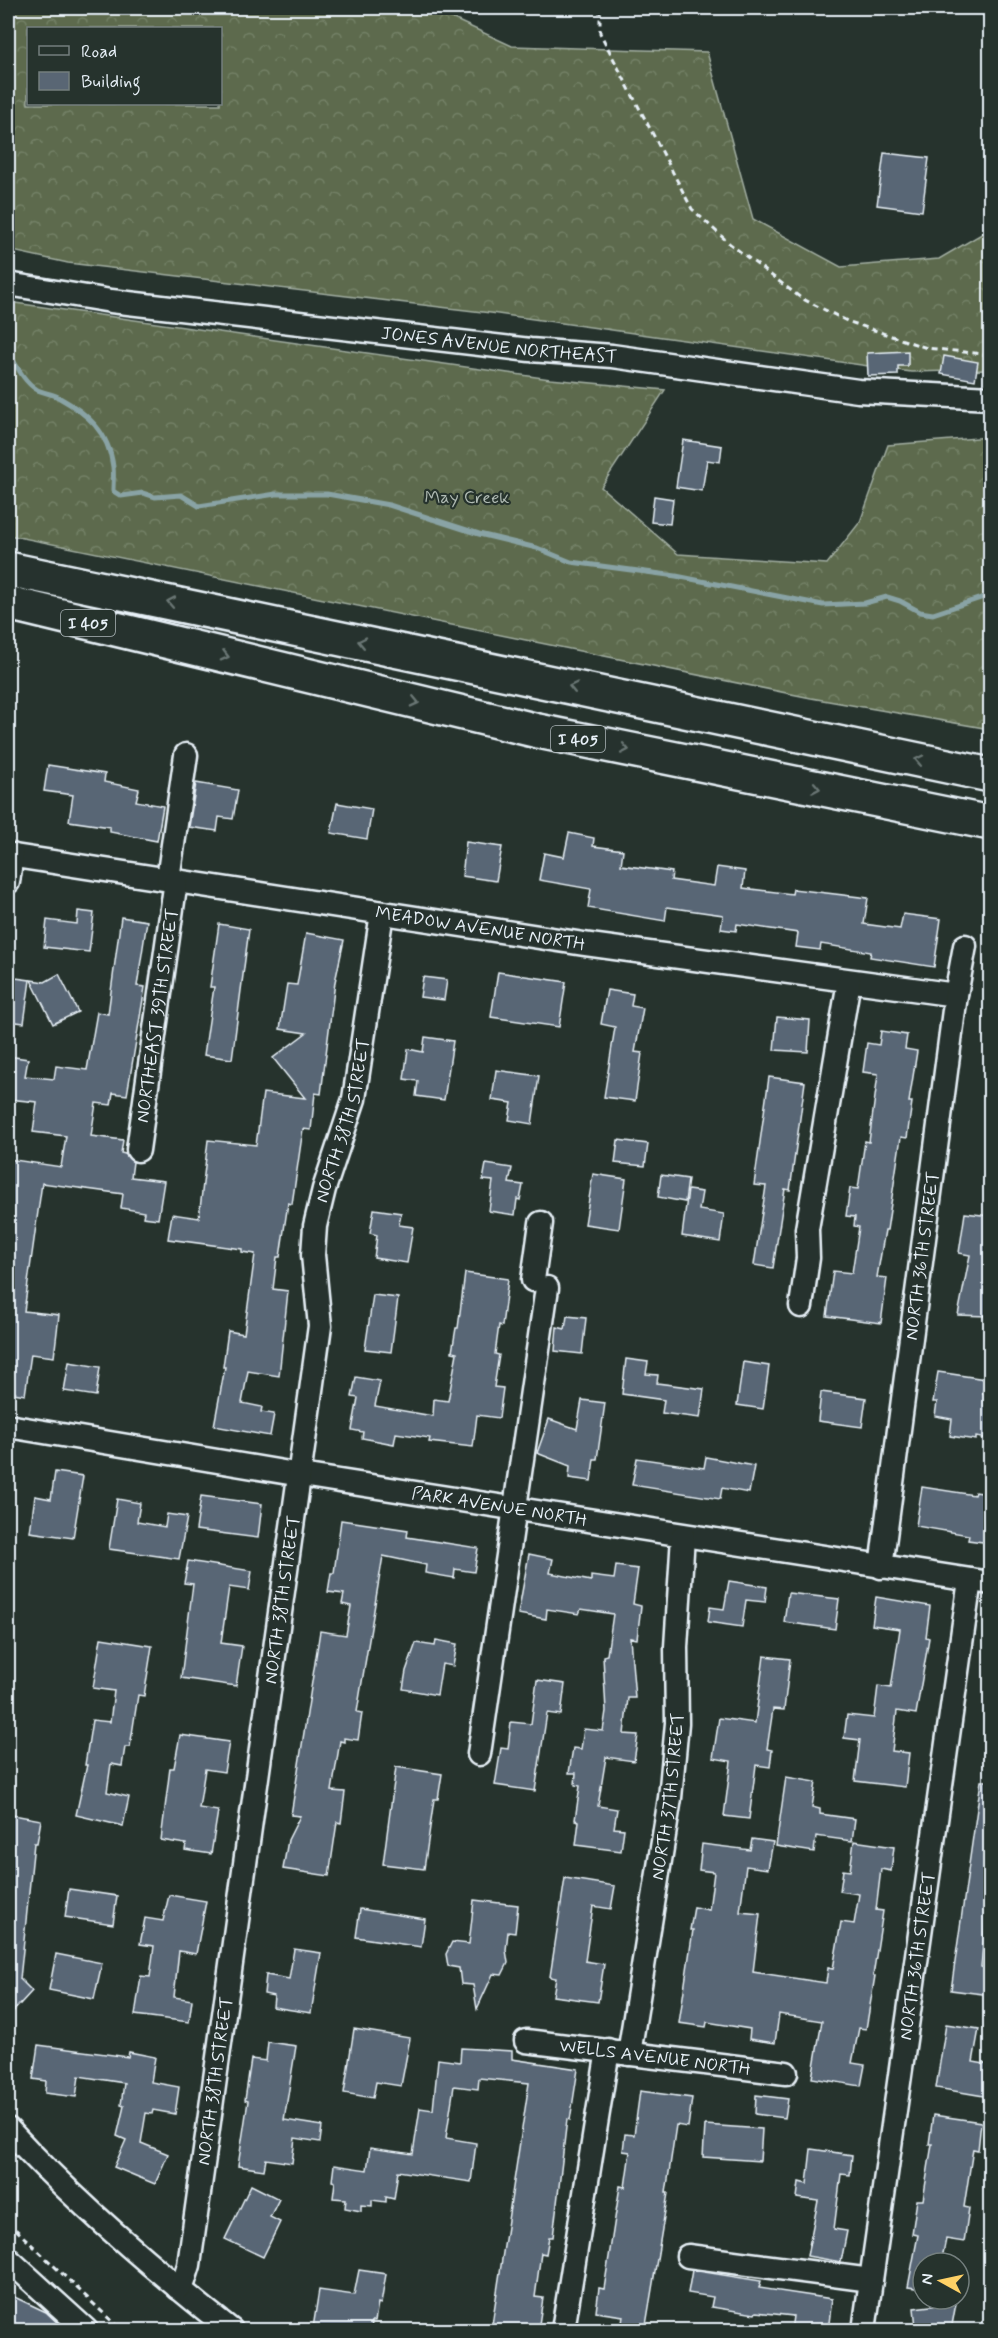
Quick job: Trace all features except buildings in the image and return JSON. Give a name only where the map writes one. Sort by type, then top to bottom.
[{"type":"highway","name":"I 405","points":[[8,569],[986,774]]},
{"type":"highway","name":"I 405","points":[[8,603],[538,731],[990,823]]},
{"type":"highway","points":[[8,622],[168,642]]},
{"type":"street","name":"JONES AVENUE NORTHEAST","points":[[8,284],[111,301],[530,350],[612,356],[858,391],[990,398]]},
{"type":"street","name":"NORTHEAST 39TH STREET","points":[[138,1150],[186,755]]},
{"type":"street","name":"MEADOW AVENUE NORTH","points":[[10,855],[382,914],[956,995]]},
{"type":"street","points":[[8,882],[10,855]]},
{"type":"street","name":"NORTH 38TH STREET","points":[[178,2288],[184,2281],[189,2265],[301,1475],[320,1326],[313,1255],[315,1226],[327,1179],[354,1099],[382,914]]},
{"type":"street","name":"NORTH 36TH STREET","points":[[881,1566],[956,995],[965,946]]},
{"type":"street","points":[[801,1306],[808,1258],[807,1229],[849,981]]},
{"type":"street","points":[[479,1754],[514,1509],[540,1284],[541,1223]]},
{"type":"street","name":"PARK AVENUE NORTH","points":[[8,1426],[301,1475],[980,1582]]},
{"type":"street","name":"NORTH 37TH STREET","points":[[563,2331],[670,1798],[677,1723],[676,1647],[683,1536]]},
{"type":"street","name":"NORTH 36TH STREET","points":[[864,2331],[980,1582]]},
{"type":"street","name":"WELLS AVENUE NORTH","points":[[526,2041],[786,2073]]},
{"type":"street","points":[[8,2129],[86,2207],[231,2331]]},
{"type":"street","points":[[688,2256],[871,2280]]},
{"type":"street","points":[[8,2259],[86,2331]]},
{"type":"path","points":[[600,8],[600,33],[692,209],[730,244],[801,298],[847,321],[927,348],[983,354],[990,357]]},
{"type":"path","points":[[8,2222],[121,2331]]},
{"type":"path","points":[[8,2331],[12,2323]]},
{"type":"green space","points":[[8,8],[430,8],[512,46],[707,52],[753,219],[841,267],[939,259],[990,229],[990,370],[911,372],[491,313],[68,263],[8,250]]},
{"type":"green space","name":"May Creek","points":[[8,302],[550,379],[665,390],[601,487],[678,554],[827,564],[860,522],[888,445],[990,437],[990,729],[811,698],[8,535]]},
{"type":"waterway","name":"May Creek","points":[[8,352],[31,386],[69,403],[95,425],[111,455],[113,491],[121,496],[143,493],[155,497],[181,495],[199,506],[276,494],[327,494],[389,505],[479,534],[537,548],[571,562],[676,576],[823,605],[865,603],[887,597],[920,612],[933,614],[990,595]]}]
